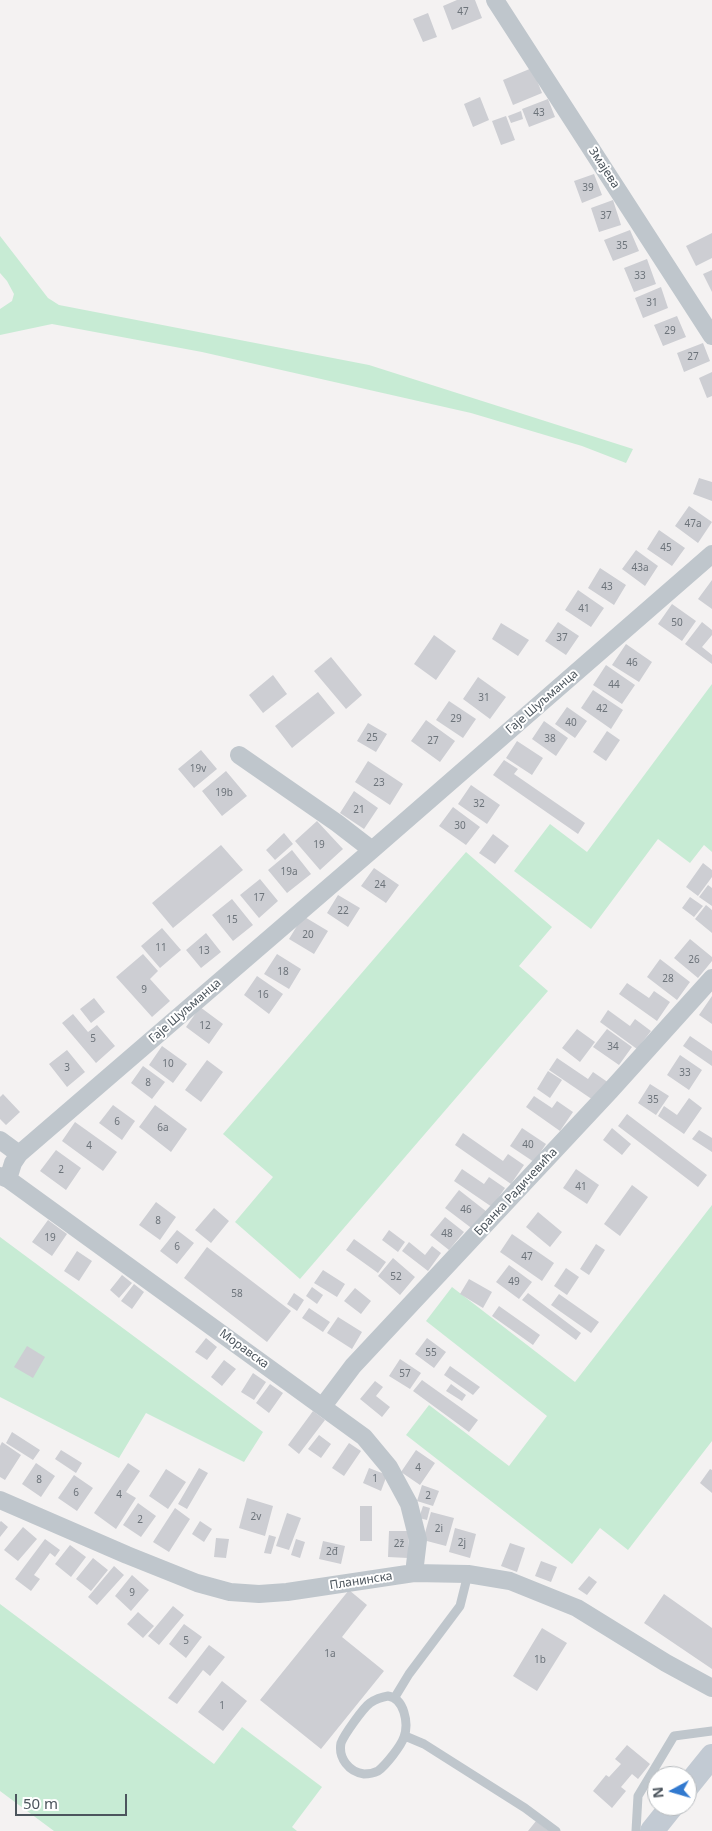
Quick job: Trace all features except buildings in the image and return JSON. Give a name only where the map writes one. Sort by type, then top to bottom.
[{"type":"main road","points":[[697,1775],[712,1756]]},
{"type":"main road","points":[[652,1831],[664,1816]]},
{"type":"street","name":"Змајева","points":[[495,0],[712,336]]},
{"type":"street","name":"Гаје Шуљманца","points":[[4,1178],[19,1154],[712,554]]},
{"type":"street","points":[[239,755],[337,823],[372,850]]},
{"type":"street","name":"Бранка Радичевића","points":[[323,1406],[353,1366],[610,1091],[712,978]]},
{"type":"street","points":[[0,1140],[19,1154]]},
{"type":"street","name":"Моравска","points":[[4,1178],[364,1437],[389,1467],[409,1504],[418,1540],[414,1573]]},
{"type":"street","name":"Планинска","points":[[0,1500],[127,1555],[197,1583],[230,1592],[259,1594],[287,1592],[414,1573],[468,1574],[510,1581],[577,1608],[666,1663],[712,1688]]},
{"type":"lane","points":[[395,1697],[409,1674],[460,1606],[468,1574]]},
{"type":"lane","points":[[381,1697],[395,1697],[400,1702],[403,1709],[405,1736],[399,1747],[378,1771],[372,1773],[358,1773],[347,1765],[341,1754],[342,1741],[368,1704],[381,1697]]},
{"type":"lane","points":[[636,1831],[638,1796],[674,1736],[712,1731]]},
{"type":"lane","points":[[405,1736],[424,1744],[525,1808],[556,1831]]},
{"type":"green space","points":[[0,236],[48,298],[59,305],[369,365],[633,449],[626,463],[582,446],[471,413],[202,352],[52,324],[0,335],[0,309],[12,301],[14,294],[0,273]]},
{"type":"green space","points":[[712,684],[712,852],[704,845],[690,863],[658,839],[591,929],[514,871],[550,824],[587,852]]},
{"type":"green space","points":[[466,852],[552,927],[519,966],[548,991],[300,1279],[235,1222],[273,1177],[223,1134]]},
{"type":"green space","points":[[712,1205],[712,1441],[628,1550],[600,1528],[572,1564],[406,1435],[429,1405],[509,1466],[547,1416],[426,1321],[452,1287],[575,1382]]},
{"type":"green space","points":[[0,1237],[263,1432],[244,1462],[146,1413],[119,1458],[0,1397]]},
{"type":"green space","points":[[0,1604],[214,1764],[242,1727],[322,1787],[292,1827],[297,1831],[54,1831],[0,1791]]}]
